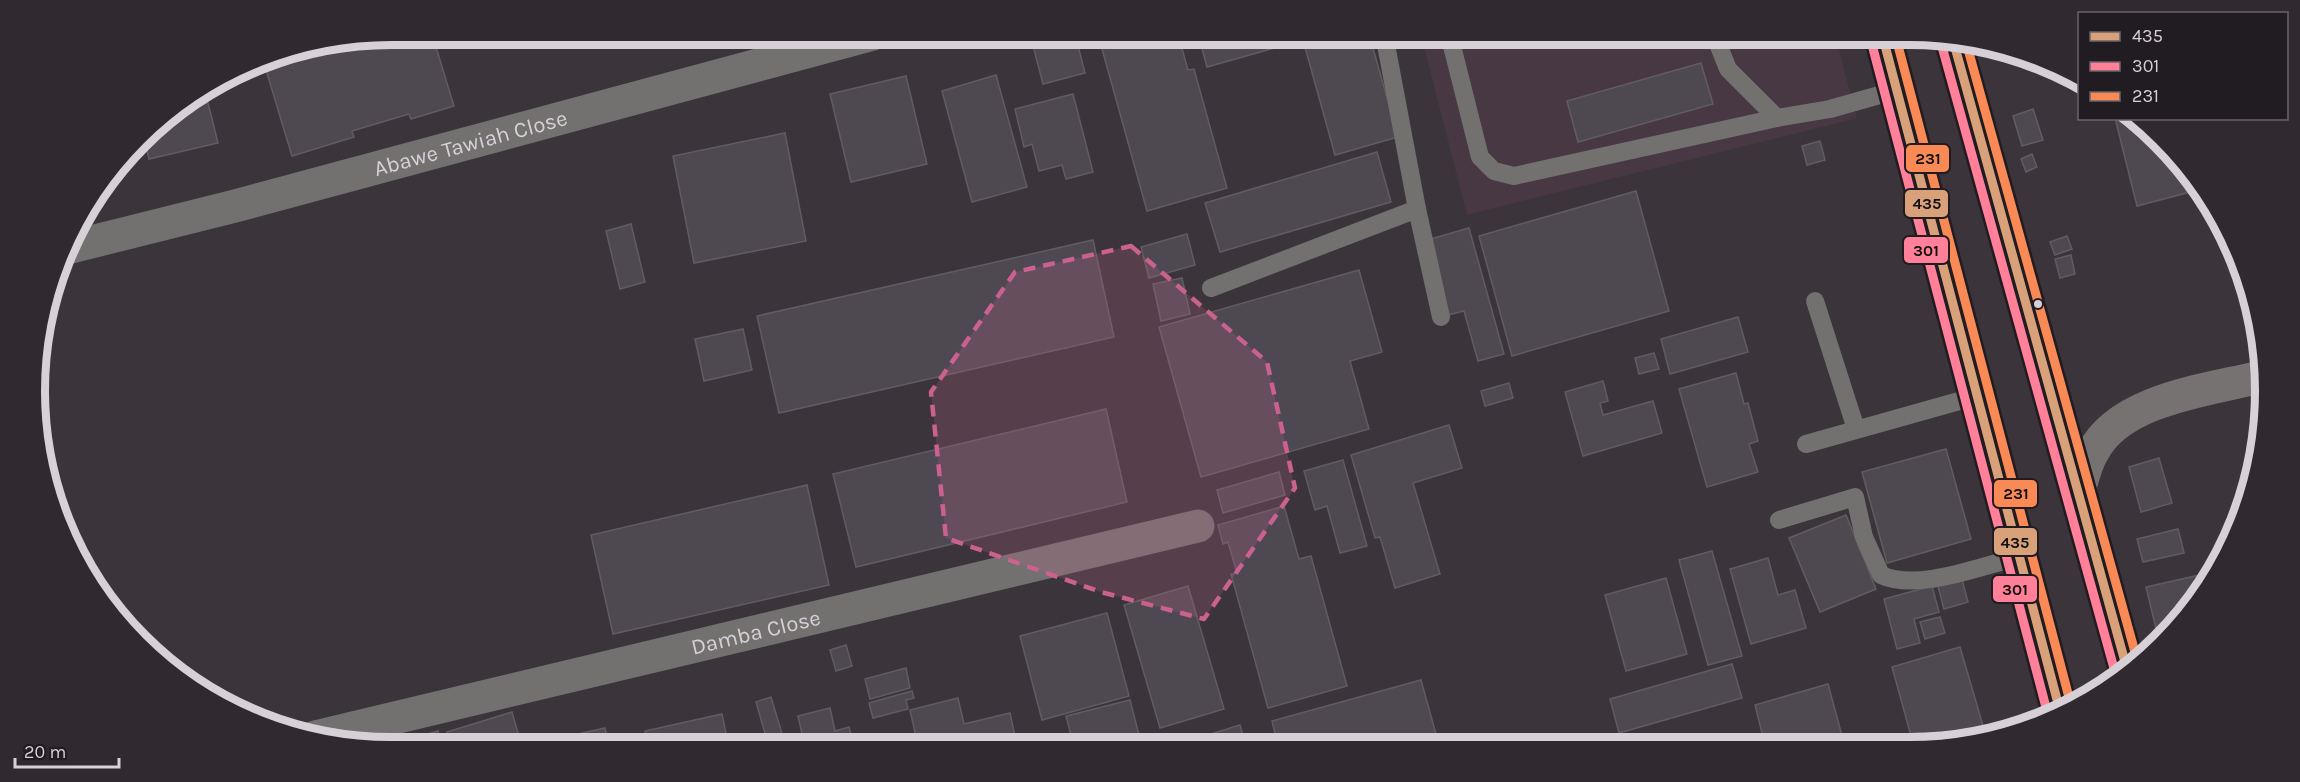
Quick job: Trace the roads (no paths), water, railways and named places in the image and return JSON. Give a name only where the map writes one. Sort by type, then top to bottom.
[{"type":"highway","points":[[1885,45],[2058,703]]},
{"type":"highway","points":[[1955,48],[2125,662]]},
{"type":"street","name":"Abawe Tawiah Close","points":[[77,245],[235,206],[832,45]]},
{"type":"street","points":[[2079,491],[2093,451],[2123,418],[2153,404],[2254,378]]},
{"type":"street","name":"Damba Close","points":[[338,733],[1198,526]]},
{"type":"lane","points":[[1386,45],[1416,209],[1441,317]]},
{"type":"lane","points":[[1452,45],[1480,158],[1494,171],[1514,176],[1777,118],[1830,109],[1897,90]]},
{"type":"lane","points":[[1718,45],[1728,69],[1777,118]]},
{"type":"lane","points":[[1211,288],[1416,209]]},
{"type":"lane","points":[[1815,301],[1856,429]]},
{"type":"lane","points":[[1806,444],[1977,396]]},
{"type":"lane","points":[[1779,519],[1855,497],[1868,546],[1881,575],[1894,581],[1914,582],[2019,557]]}]
